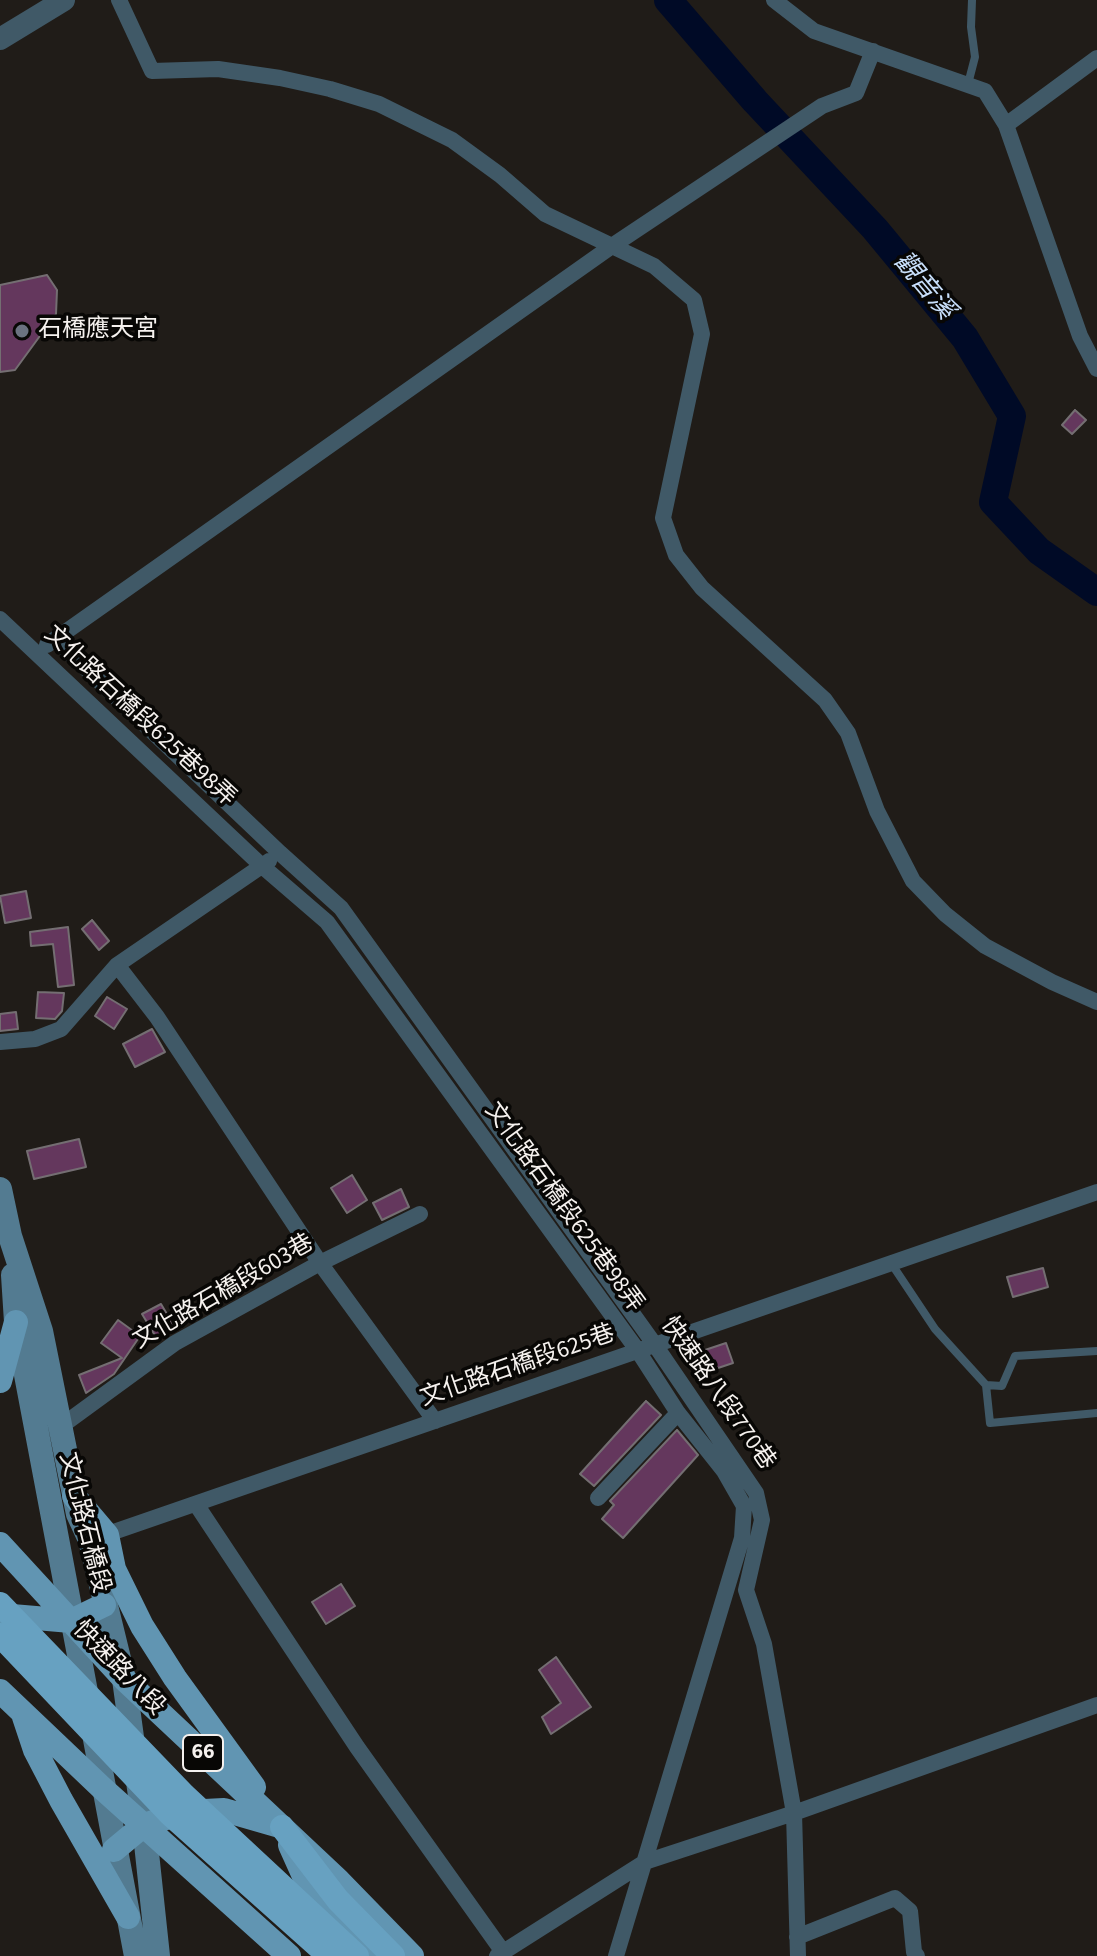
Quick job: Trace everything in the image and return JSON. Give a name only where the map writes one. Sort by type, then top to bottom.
[{"type":"highway","name":"66","points":[[0,1604],[184,1795],[357,1956]]},
{"type":"highway","points":[[0,1635],[170,1814],[329,1956]]},
{"type":"highway","points":[[282,1827],[338,1900],[393,1956]]},
{"type":"main road","name":"文化路石橋段","points":[[0,1189],[16,1322],[136,1956]]},
{"type":"main road","name":"文化路石橋段","points":[[7,1249],[41,1331],[74,1496],[98,1538],[104,1605],[124,1679],[158,1956]]},
{"type":"main road","points":[[0,1381],[16,1322]]},
{"type":"main road","points":[[98,1538],[142,1626],[175,1678],[282,1827]]},
{"type":"main road","name":"快速路八段","points":[[0,1544],[124,1679],[282,1827],[412,1956]]},
{"type":"main road","points":[[0,1615],[71,1621],[104,1605]]},
{"type":"main road","points":[[0,1691],[102,1788],[289,1956]]},
{"type":"main road","points":[[23,1715],[35,1750],[128,1917]]},
{"type":"main road","name":"66","points":[[114,1850],[144,1825],[185,1812],[224,1810],[282,1827],[312,1894],[375,1956]]},
{"type":"street","points":[[0,39],[64,0]]},
{"type":"street","points":[[119,0],[152,71],[218,69],[280,78],[379,104],[452,140],[500,175],[545,214],[654,266],[694,300],[702,334],[663,518],[676,555],[702,588],[825,700],[848,733],[877,811],[913,881],[945,914],[985,946],[1097,1002]]},
{"type":"street","points":[[774,0],[814,31],[985,91],[1006,125],[1080,336],[1097,369]]},
{"type":"street","points":[[36,653],[612,246],[822,106],[856,93],[873,51]]},
{"type":"street","points":[[1006,125],[1097,58]]},
{"type":"street","name":"文化路石橋段625巷98弄","points":[[0,619],[262,866],[327,922],[638,1351],[678,1413],[724,1471],[744,1506],[742,1538],[616,1956]]},
{"type":"street","name":"快速路八段770巷","points":[[55,639],[341,908],[655,1345],[756,1493],[762,1520],[746,1590],[764,1644],[794,1813],[798,1956]]},
{"type":"street","points":[[0,1042],[35,1039],[61,1029],[117,965],[280,853]]},
{"type":"street","points":[[117,965],[157,1017],[320,1263],[435,1421]]},
{"type":"street","name":"文化路石橋段625巷","points":[[98,1538],[1097,1192]]},
{"type":"street","name":"文化路石橋段603巷","points":[[60,1427],[175,1343],[320,1263],[420,1214]]},
{"type":"street","points":[[598,1498],[678,1413]]},
{"type":"street","points":[[196,1504],[357,1747],[500,1954],[645,1862],[794,1813],[1097,1705]]},
{"type":"street","points":[[797,1937],[895,1898],[910,1911],[917,1956]]},
{"type":"lane","points":[[968,84],[975,57],[971,27],[972,0]]},
{"type":"lane","points":[[891,1263],[935,1329],[986,1385],[990,1423],[1097,1413]]},
{"type":"lane","points":[[986,1385],[1002,1386],[1015,1356],[1097,1351]]},
{"type":"building","name":"石橋應天宮","points":[[47,275],[57,290],[56,314],[15,370],[0,372],[0,285]]},
{"type":"building","points":[[1075,410],[1086,420],[1072,434],[1062,425]]},
{"type":"building","points":[[26,891],[31,918],[5,923],[0,896]]},
{"type":"building","points":[[92,920],[109,941],[99,950],[82,929]]},
{"type":"building","points":[[68,927],[74,985],[58,987],[53,944],[31,946],[30,932]]},
{"type":"building","points":[[38,992],[64,993],[62,1011],[55,1019],[36,1018]]},
{"type":"building","points":[[107,997],[127,1009],[114,1029],[95,1016]]},
{"type":"building","points":[[16,1012],[18,1029],[0,1031],[0,1014]]},
{"type":"building","points":[[152,1029],[165,1052],[135,1067],[123,1044]]},
{"type":"building","points":[[79,1139],[86,1167],[34,1179],[27,1151]]},
{"type":"building","points":[[352,1175],[367,1200],[347,1213],[331,1188]]},
{"type":"building","points":[[401,1189],[409,1207],[382,1220],[373,1203]]},
{"type":"building","points":[[1043,1268],[1048,1287],[1013,1297],[1007,1277]]},
{"type":"building","points":[[161,1304],[174,1326],[156,1337],[142,1314]]},
{"type":"building","points":[[118,1320],[140,1336],[114,1374],[86,1393],[79,1375],[122,1358],[101,1343]]},
{"type":"building","points":[[726,1343],[733,1363],[703,1373],[696,1353]]},
{"type":"building","points":[[646,1401],[661,1415],[594,1486],[580,1474]]},
{"type":"building","points":[[677,1430],[698,1455],[623,1538],[602,1519],[614,1505],[610,1501]]},
{"type":"building","points":[[341,1584],[355,1606],[326,1624],[312,1602]]},
{"type":"building","points":[[556,1657],[591,1707],[551,1734],[542,1717],[561,1703],[539,1670]]},
{"type":"waterway","name":"觀音溪","points":[[668,0],[755,101],[875,229],[965,338],[1012,416],[993,502],[1039,551],[1097,592]]},
{"type":"place","name":"石橋應天宮","points":[[22,331]]}]
